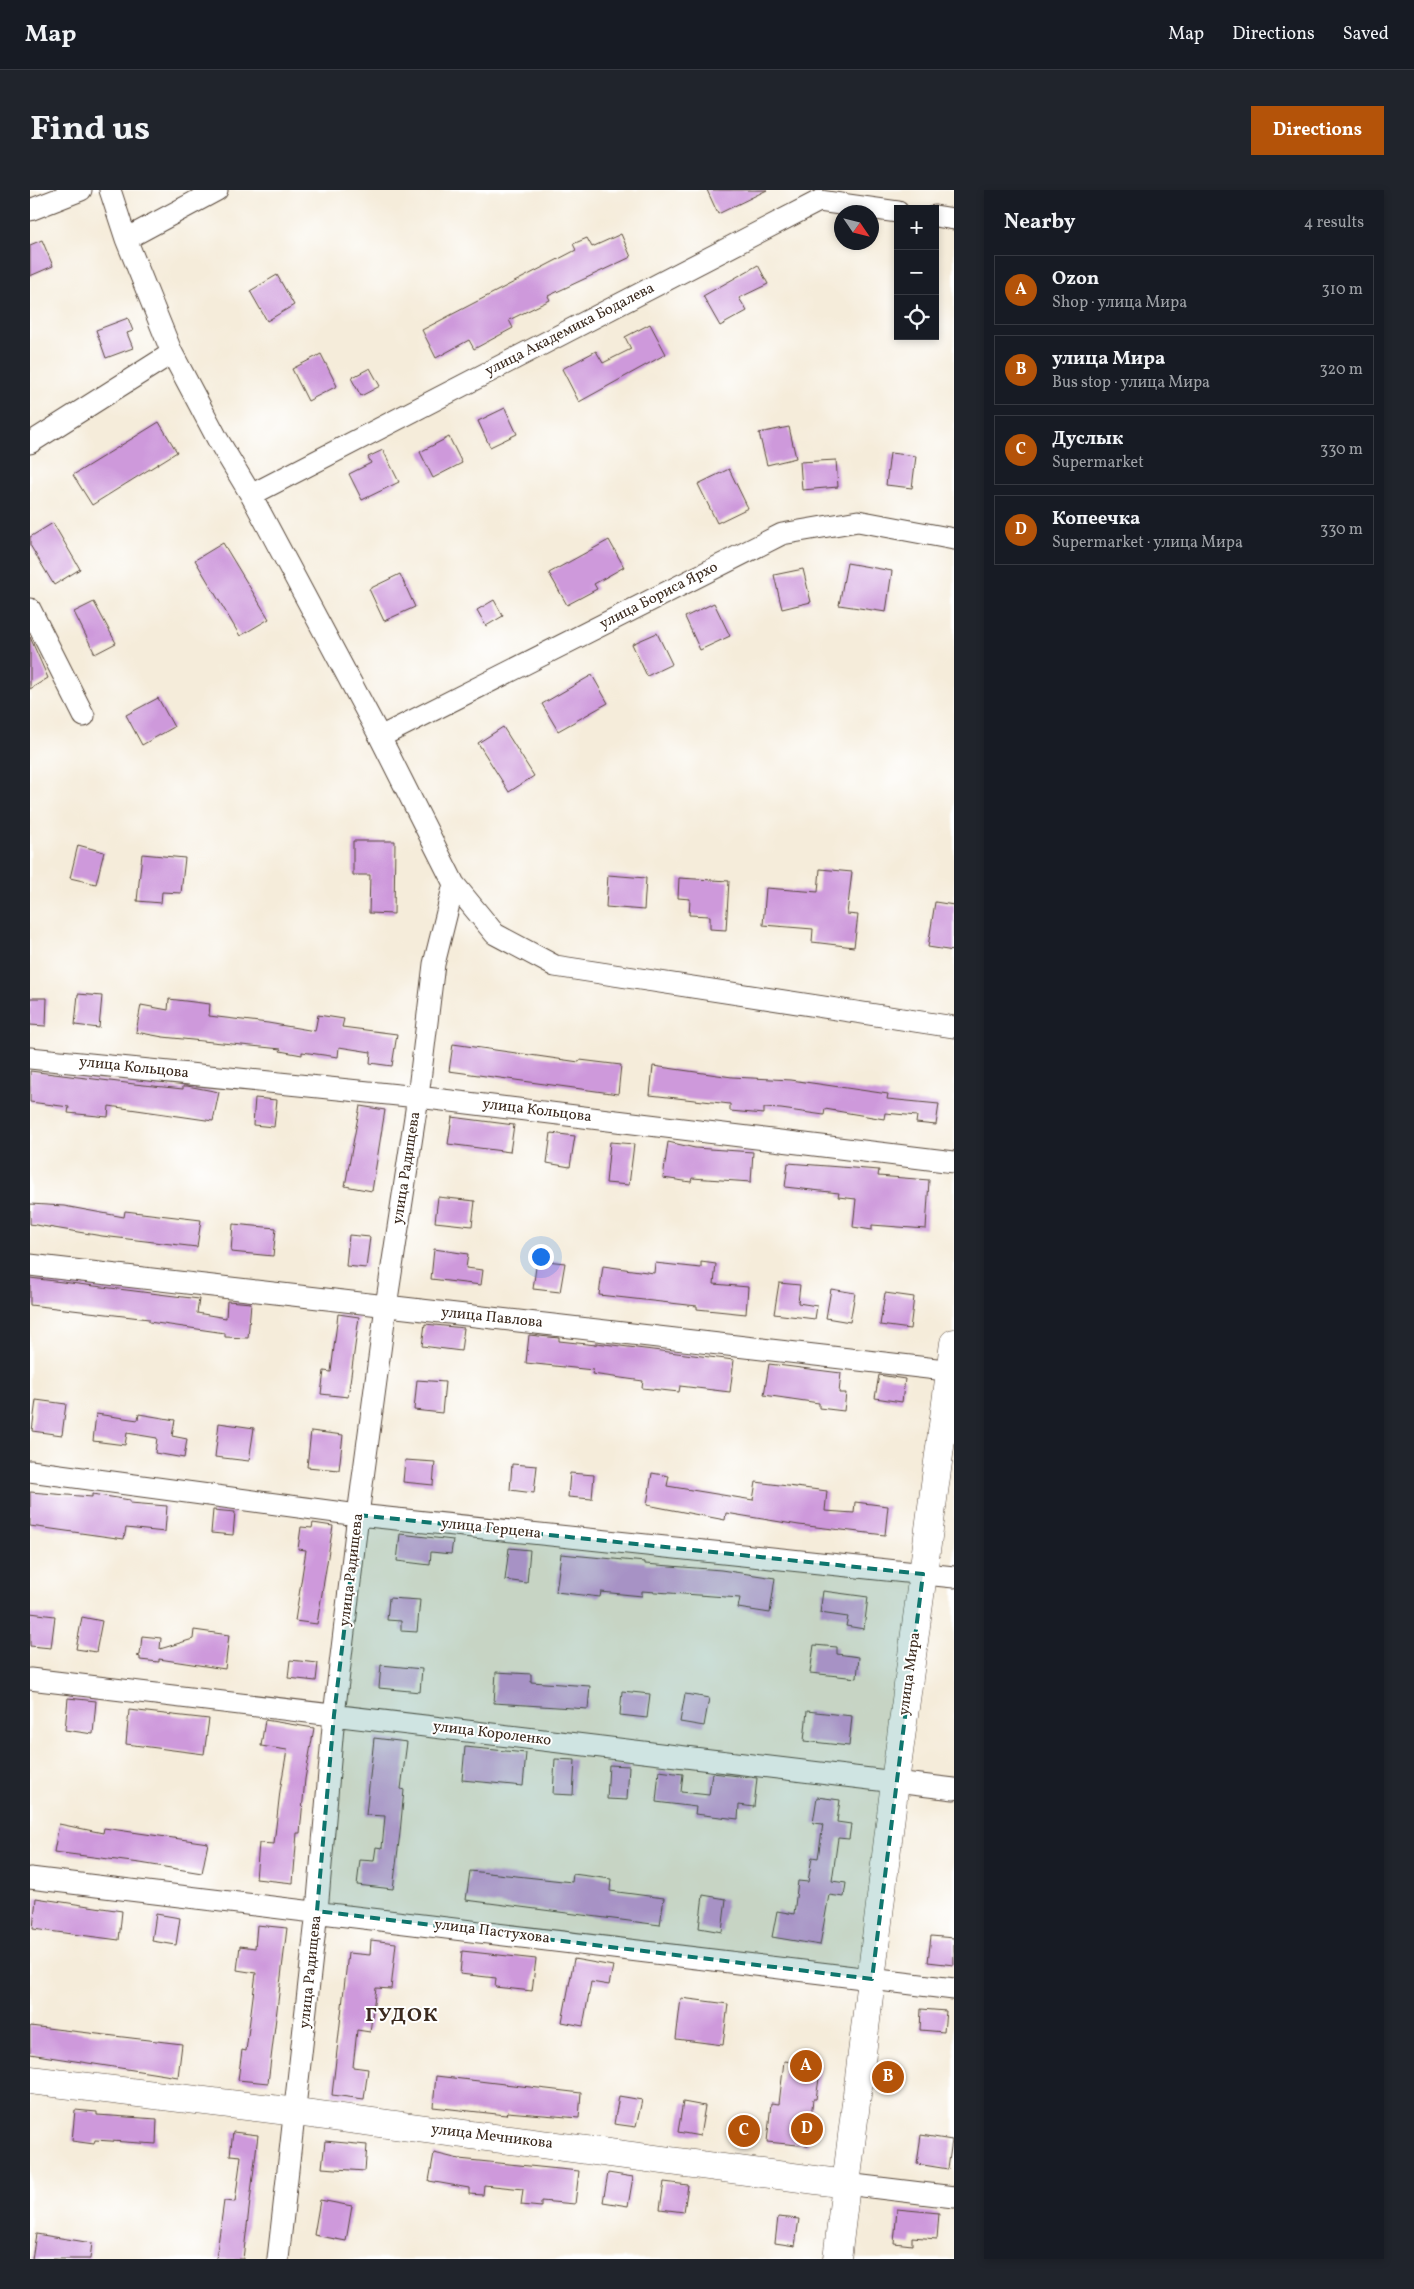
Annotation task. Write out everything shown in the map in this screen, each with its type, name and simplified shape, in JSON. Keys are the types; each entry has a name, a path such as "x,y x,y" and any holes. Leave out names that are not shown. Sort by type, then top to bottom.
{"main road":[{"name":"улица Мира","path":"837,2259 896,1782 952,1370 954,1343"},
{"name":"улица Мечникова","path":"30,2080 296,2112 846,2184"}],"street":[{"path":"30,210 81,190"},
{"path":"110,190 126,239 172,353 218,440 251,495 380,736 454,884 496,934 555,966 954,1027"},
{"path":"126,239 217,190"},
{"name":"улица Академика Бодалева","path":"251,495 819,201 894,211"},
{"path":"939,217 954,219"},
{"path":"30,443 172,353"},
{"name":"улица Бориса Ярхо","path":"380,736 782,534 858,522 954,539"},
{"path":"30,609 84,716"},
{"name":"улица Радищева","path":"278,2259 318,1911 334,1715 358,1515 386,1306 418,1097 434,964 454,884"},
{"name":"улица Кольцова","path":"30,1058 418,1097 954,1162"},
{"name":"улица Павлова","path":"30,1265 952,1370"},
{"name":"улица Герцена","path":"30,1471 358,1515 954,1577"},
{"name":"улица Короленко","path":"30,1679 954,1789"},
{"name":"улица Пастухова","path":"30,1878 318,1911 954,1989"},
{"name":"улица Мечникова","path":"846,2184 954,2197"}],"highlighted area":[{"path":"358,1515 923,1574 872,1979 317,1911 334,1715"}],"building":[{"path":"707,190 767,190 718,214"},
{"path":"621,234 631,257 548,296 550,300 509,320 513,328 474,349 469,340 436,358 422,330 576,250 573,244 587,238 592,247"},
{"path":"42,240 53,266 30,276 30,245"},
{"path":"758,265 768,284 739,298 747,311 720,326 703,296"},
{"path":"277,275 294,305 267,321 250,291"},
{"path":"128,318 133,331 127,333 133,348 106,358 96,330"},
{"path":"650,324 666,354 579,402 562,369 596,351 603,363 631,349 625,337"},
{"path":"321,354 337,386 308,401 292,369"},
{"path":"370,368 380,386 361,396 351,378"},
{"path":"505,408 517,434 490,447 478,421"},
{"path":"159,422 177,452 92,505 73,475"},
{"path":"789,427 796,458 767,465 759,433"},
{"path":"449,437 462,463 433,478 420,452"},
{"path":"383,450 399,482 362,500 349,474 371,463 368,457"},
{"path":"890,453 916,456 912,488 886,485"},
{"path":"836,460 838,487 802,490 800,462"},
{"path":"729,469 748,508 717,523 698,484"},
{"path":"53,523 80,569 54,585 30,545 30,537"},
{"path":"609,540 624,567 594,584 597,589 567,605 549,573"},
{"path":"223,543 269,619 240,636 195,560"},
{"path":"847,563 892,571 886,612 839,605"},
{"path":"803,569 811,602 782,609 774,575"},
{"path":"400,574 415,607 384,621 369,589"},
{"path":"494,600 503,616 486,626 477,610"},
{"path":"94,602 116,643 95,654 74,612"},
{"path":"714,603 730,636 700,650 685,617"},
{"path":"657,633 672,664 647,676 632,644"},
{"path":"30,637 48,678 30,689"},
{"path":"592,675 608,703 558,731 542,704"},
{"path":"158,698 174,727 142,745 126,715"},
{"path":"503,727 534,776 509,792 478,743"},
{"path":"353,841 395,841 394,914 369,913 370,875 353,875"},
{"path":"78,845 104,852 96,884 70,878"},
{"path":"142,854 185,858 181,893 162,892 161,903 137,901"},
{"path":"820,869 852,872 847,914 858,915 854,947 812,942 813,929 763,925 766,888 818,892"},
{"path":"608,875 646,878 644,910 606,907"},
{"path":"679,878 729,881 726,930 710,929 710,916 689,915 690,899 678,898"},
{"path":"935,902 954,905 954,951 928,947"},
{"path":"78,994 102,996 99,1028 75,1025"},
{"path":"30,998 47,998 46,1026 30,1025"},
{"path":"169,999 210,1004 209,1016 315,1031 318,1015 344,1019 342,1027 397,1034 392,1066 370,1063 371,1052 339,1047 338,1057 302,1052 302,1055 280,1051 281,1049 163,1037 136,1032 141,1005 168,1010"},
{"path":"453,1044 579,1062 580,1060 621,1065 618,1094 449,1071"},
{"path":"653,1066 732,1077 791,1080 888,1094 887,1099 939,1104 936,1125 916,1123 917,1116 885,1113 884,1119 825,1109 824,1115 764,1108 764,1114 730,1111 730,1104 650,1095"},
{"path":"30,1071 183,1089 183,1086 187,1086 219,1092 213,1121 109,1106 108,1117 68,1113 69,1107 30,1102"},
{"path":"255,1098 277,1100 274,1127 253,1125"},
{"path":"360,1106 385,1110 372,1191 345,1186"},
{"path":"452,1117 514,1125 510,1152 448,1144"},
{"path":"551,1133 575,1136 570,1167 547,1163"},
{"path":"610,1142 634,1144 629,1185 606,1183"},
{"path":"668,1142 695,1148 753,1152 751,1182 692,1178 691,1182 663,1178"},
{"path":"788,1163 879,1170 878,1176 929,1180 926,1229 872,1225 872,1230 853,1227 856,1199 838,1197 839,1193 785,1187"},
{"path":"438,1197 475,1201 472,1226 435,1222"},
{"path":"30,1204 64,1206 124,1217 125,1211 201,1220 197,1247 102,1236 30,1224"},
{"path":"233,1224 276,1228 273,1256 231,1252"},
{"path":"349,1235 370,1237 366,1268 346,1266"},
{"path":"434,1249 468,1254 466,1268 483,1270 481,1285 431,1279"},
{"path":"537,1260 565,1263 560,1292 533,1289"},
{"path":"701,1262 716,1264 714,1284 748,1287 746,1314 697,1309 697,1306 599,1295 603,1266 654,1273 655,1263 701,1268"},
{"path":"30,1278 199,1299 197,1313 226,1318 227,1301 251,1303 248,1338 225,1337 225,1333 149,1322 149,1319 30,1305"},
{"path":"779,1283 800,1285 798,1303 817,1306 815,1319 774,1314"},
{"path":"831,1289 855,1293 850,1322 826,1318"},
{"path":"885,1293 914,1297 910,1329 880,1325"},
{"path":"338,1314 359,1317 348,1397 321,1394 324,1371 331,1372"},
{"path":"425,1324 464,1328 461,1351 422,1346"},
{"path":"529,1335 559,1338 559,1341 596,1345 596,1343 734,1360 730,1392 680,1386 679,1392 642,1388 643,1381 592,1374 593,1370 526,1363"},
{"path":"769,1364 841,1373 839,1393 846,1393 844,1411 819,1408 819,1403 764,1395"},
{"path":"879,1375 905,1379 902,1402 875,1398"},
{"path":"417,1380 445,1382 442,1413 414,1410"},
{"path":"36,1400 66,1404 62,1435 32,1431"},
{"path":"96,1414 138,1420 139,1414 175,1420 172,1436 187,1439 184,1458 155,1453 157,1438 127,1433 125,1445 93,1441"},
{"path":"219,1423 254,1428 249,1461 215,1457"},
{"path":"311,1431 343,1435 339,1470 307,1467"},
{"path":"405,1460 435,1462 433,1485 403,1482"},
{"path":"512,1464 537,1466 534,1493 510,1490"},
{"path":"570,1473 594,1475 592,1499 568,1497"},
{"path":"652,1473 669,1476 667,1486 753,1500 756,1482 827,1491 825,1511 854,1513 855,1502 888,1506 885,1535 799,1525 726,1513 725,1520 647,1505"},
{"path":"30,1492 92,1497 92,1494 130,1500 130,1503 167,1506 165,1532 126,1528 124,1539 30,1526"},
{"path":"213,1510 235,1512 233,1535 211,1533"},
{"path":"313,1523 333,1526 317,1624 295,1621 306,1550 298,1549 301,1527 312,1528"},
{"path":"400,1534 453,1540 451,1554 431,1552 430,1565 397,1561"},
{"path":"509,1548 530,1550 527,1583 505,1580"},
{"path":"561,1554 645,1562 645,1564 721,1570 775,1578 770,1613 738,1608 740,1598 642,1591 642,1596 601,1592 600,1597 556,1592"},
{"path":"823,1591 868,1597 864,1629 846,1626 848,1617 820,1613"},
{"path":"389,1598 420,1600 417,1632 401,1631 401,1621 387,1620"},
{"path":"30,1613 55,1616 51,1648 30,1646"},
{"path":"82,1617 102,1621 96,1652 76,1649"},
{"path":"194,1630 229,1635 225,1669 159,1659 159,1662 140,1660 140,1657 137,1656 140,1655 142,1636 161,1638 160,1649 193,1639"},
{"path":"814,1645 837,1647 837,1654 859,1657 857,1678 810,1673"},
{"path":"290,1660 318,1663 316,1681 288,1678"},
{"path":"381,1665 422,1669 420,1692 379,1688"},
{"path":"496,1672 531,1674 531,1682 590,1686 588,1709 494,1703"},
{"path":"622,1691 650,1694 647,1718 620,1715"},
{"path":"685,1694 709,1698 704,1726 680,1722"},
{"path":"68,1698 96,1701 93,1734 65,1730"},
{"path":"129,1710 209,1719 204,1754 126,1744"},
{"path":"807,1711 852,1716 849,1746 804,1741"},
{"path":"265,1720 314,1728 305,1779 300,1833 297,1833 293,1883 256,1879 259,1843 274,1844 287,1750 261,1746"},
{"path":"374,1738 407,1742 401,1789 404,1790 400,1833 393,1889 357,1885 360,1860 374,1861 376,1847 382,1848 385,1816 366,1815"},
{"path":"465,1747 526,1753 523,1786 462,1780"},
{"path":"555,1759 575,1760 573,1795 553,1794"},
{"path":"609,1765 629,1766 627,1800 607,1799"},
{"path":"659,1771 683,1774 681,1792 709,1795 712,1773 757,1778 754,1807 739,1805 738,1819 695,1814 696,1807 656,1802"},
{"path":"817,1797 840,1800 837,1822 851,1824 849,1839 838,1838 832,1881 846,1883 844,1897 829,1895 820,1945 772,1937 777,1911 794,1914 798,1881 808,1882 812,1857 818,1858 823,1824 813,1823"},
{"path":"59,1824 103,1833 104,1828 208,1843 202,1873 54,1852"},
{"path":"470,1871 572,1882 573,1874 611,1879 610,1891 664,1898 660,1925 466,1900"},
{"path":"703,1895 726,1899 722,1932 699,1928"},
{"path":"36,1898 122,1911 119,1940 33,1929"},
{"path":"156,1914 180,1918 176,1945 152,1941"},
{"path":"257,1925 287,1928 268,2083 238,2080 242,2050 246,2051 256,1973 237,1970 240,1946 255,1948"},
{"path":"931,1936 954,1938 954,1965 928,1962"},
{"path":"371,1940 396,1943 391,1989 376,1988 370,2032 357,2030 353,2067 368,2069 364,2099 332,2095 348,1953 370,1955"},
{"path":"462,1951 536,1959 532,1991 495,1987 496,1978 460,1974"},
{"path":"574,1959 613,1966 609,1985 591,1982 583,2026 562,2022"},
{"path":"681,1998 728,2004 723,2045 676,2039"},
{"path":"921,2009 946,2011 944,2032 920,2030"},
{"path":"30,2026 182,2044 178,2077 30,2054"},
{"path":"784,2061 821,2065 816,2099 813,2099 808,2146 767,2142 771,2103 779,2104"},
{"path":"436,2076 581,2093 579,2118 507,2112 506,2115 433,2107"},
{"path":"619,2096 642,2100 636,2127 614,2124"},
{"path":"683,2102 705,2106 700,2136 678,2132"},
{"path":"75,2110 97,2112 97,2115 157,2119 156,2144 95,2140 94,2144 72,2141"},
{"path":"233,2132 258,2135 243,2259 216,2259 224,2201 235,2202 241,2156 230,2155"},
{"path":"921,2135 952,2140 948,2169 917,2164"},
{"path":"325,2141 367,2145 365,2171 322,2168"},
{"path":"434,2153 459,2159 579,2171 575,2204 541,2201 541,2207 521,2205 523,2189 484,2185 483,2195 469,2194 469,2188 429,2181"},
{"path":"608,2173 633,2177 628,2206 603,2202"},
{"path":"664,2182 688,2185 684,2212 660,2209"},
{"path":"320,2200 352,2206 346,2241 314,2235"},
{"path":"897,2209 939,2213 937,2239 912,2237 912,2245 894,2243"},
{"path":"778,2217 799,2219 795,2246 775,2243"},
{"path":"36,2234 92,2243 90,2259 32,2259"}],"place":[{"name":"Ozon","path":"806,2066"},
{"name":"улица Мира","path":"888,2077"},
{"name":"Копеечка","path":"807,2129"},
{"name":"Дуслык","path":"744,2131"}],"district":[{"name":"ГУДОК","path":"402,2016"}]}
